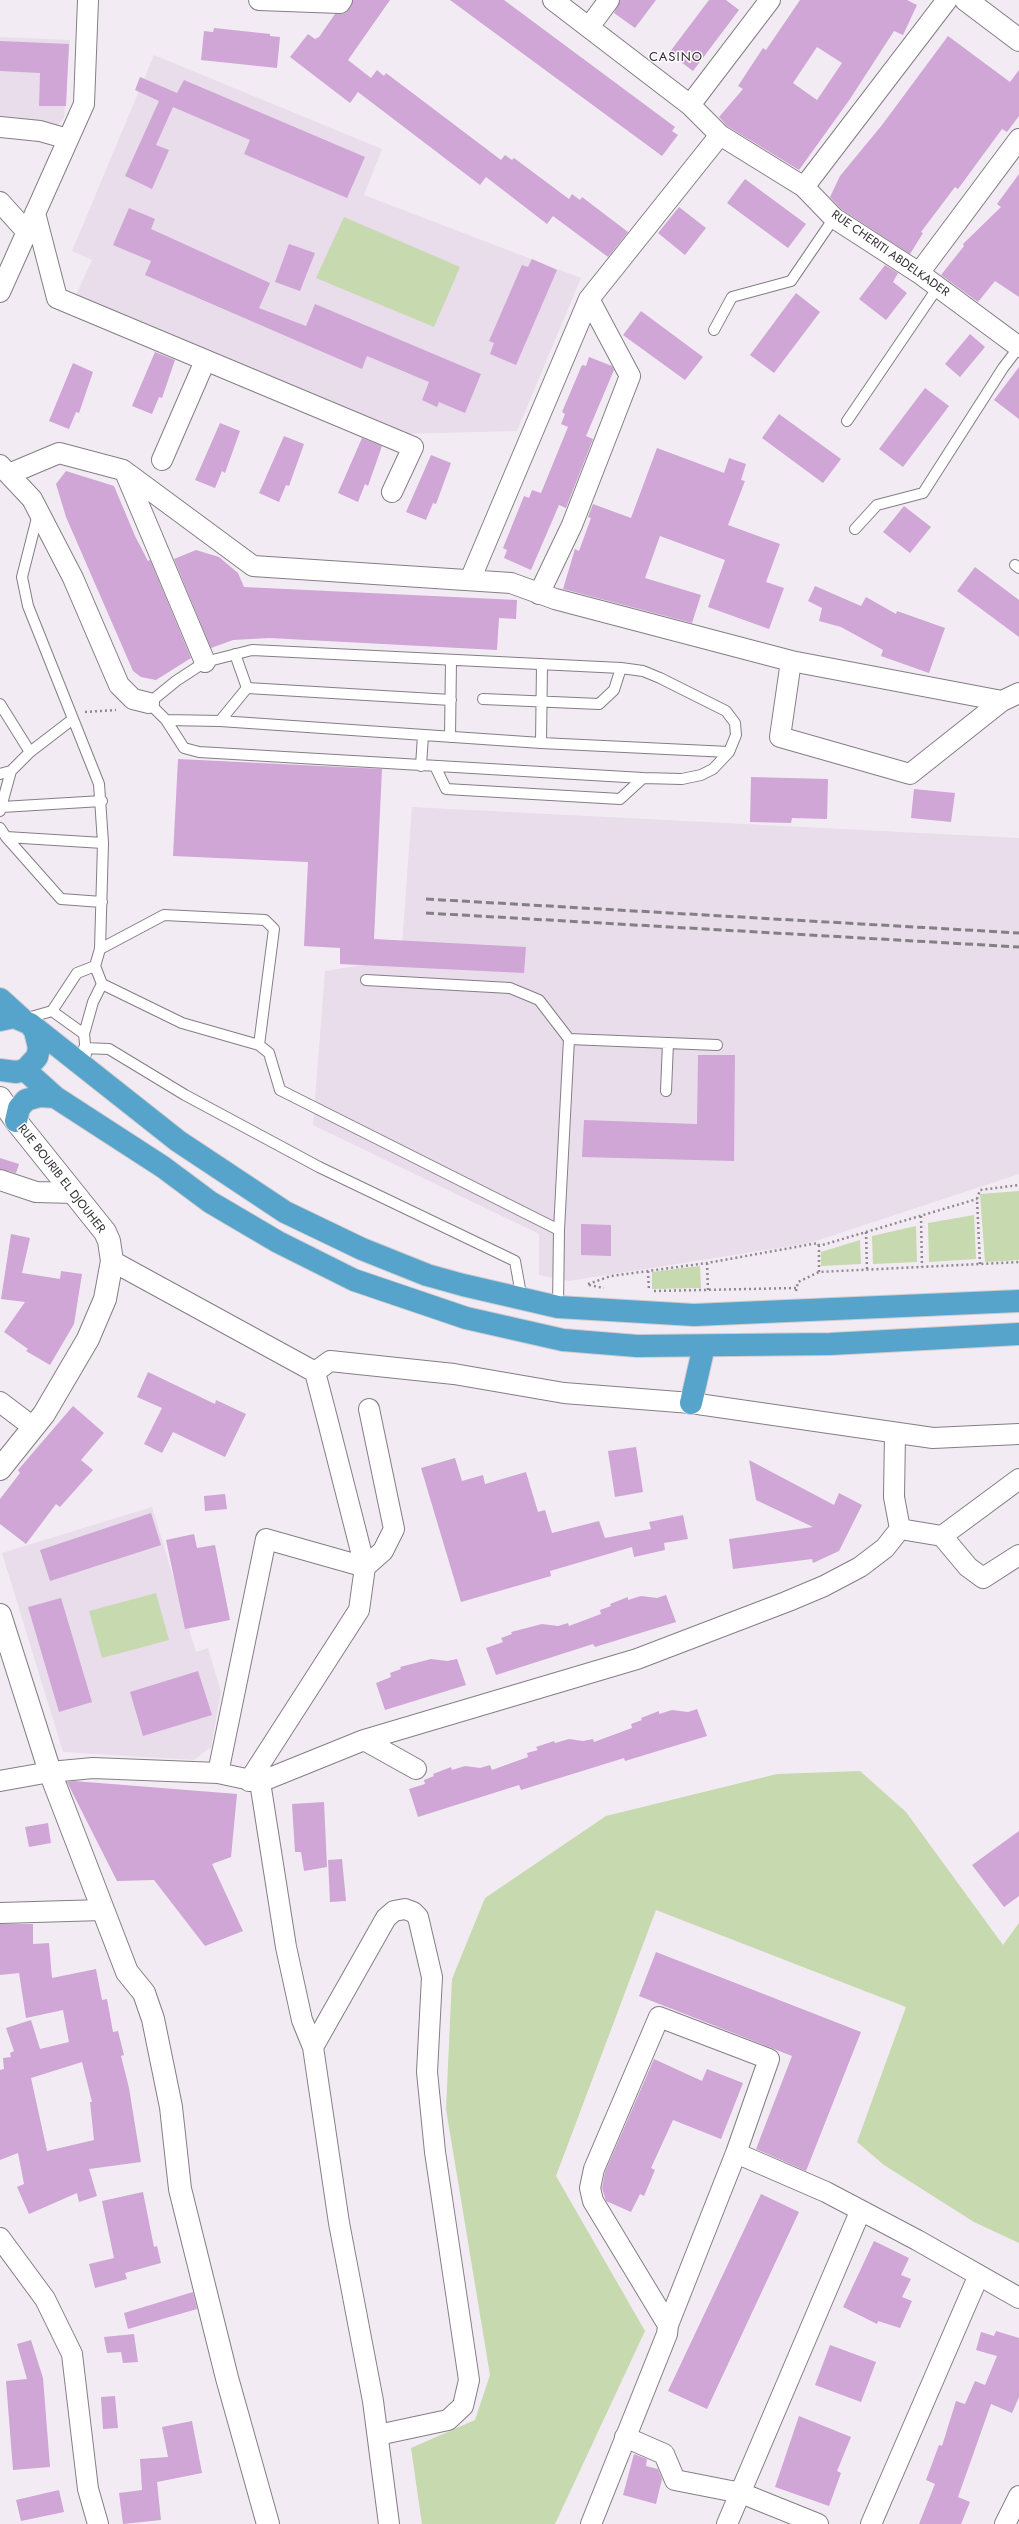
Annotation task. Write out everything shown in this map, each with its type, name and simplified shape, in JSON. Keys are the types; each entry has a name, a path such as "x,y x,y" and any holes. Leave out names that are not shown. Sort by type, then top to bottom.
{"highway":[{"path":"0,999 36,1031 39,1048 37,1057 14,1071 239,1220 354,1280 466,1318 563,1340 602,1344 704,1346 830,1344 1019,1334"},
{"path":"0,1020 14,1017 26,1022 90,1070 178,1141 285,1212 362,1249 415,1270 522,1300 558,1307 694,1315 1019,1301"},
{"path":"16,1121 18,1108 26,1100 40,1096 55,1097"},
{"path":"691,1402 704,1346"}],"main road":[{"path":"966,0 1019,40"},
{"path":"0,1099 4,1087 14,1071"},
{"name":"RUE BOURIB EL DJOUHER","path":"0,1099 105,1232 109,1241 112,1261 108,1290 96,1321 76,1360 33,1427 0,1469"},
{"path":"0,1615 50,1772 127,1972 144,1993 153,2019 171,2107 180,2189 227,2378 268,2524"}],"street":[{"path":"0,292 84,104 88,0"},
{"path":"259,0 340,3 342,0"},
{"name":"RUE CHERITI ABDELKADER","path":"553,0 690,105 720,135 804,187 834,218 919,273 1019,347"},
{"path":"589,27 609,0"},
{"path":"690,105 770,0"},
{"path":"804,187 947,0"},
{"path":"0,127 40,132 68,139"},
{"path":"470,580 589,298 720,135"},
{"path":"919,273 1019,139"},
{"path":"0,202 27,232"},
{"path":"35,213 57,298 413,447 392,492"},
{"path":"539,594 572,525 630,376 589,298"},
{"path":"162,460 205,361"},
{"path":"149,703 133,699 119,686 72,578 42,536 38,512 32,499 5,469 59,453 125,472 252,566 511,583 539,594 791,661 1011,697"},
{"path":"125,472 205,662"},
{"path":"791,661 780,737 910,774 1011,697"},
{"path":"0,1180 36,1192 74,1193"},
{"path":"112,1261 315,1372 366,1567 359,1610 255,1781 286,1947 302,2020 312,2047 339,2224 378,2435 389,2524"},
{"path":"315,1372 330,1361 454,1374 564,1394 691,1402 933,1438 1019,1434"},
{"path":"0,1402 33,1427"},
{"path":"366,1567 383,1551 394,1529 369,1409"},
{"path":"0,1781 50,1772 93,1768 218,1773 255,1781 364,1740 637,1659 786,1602 824,1586 860,1567 886,1548 900,1528 894,1497 894,1433"},
{"path":"942,1536 1019,1479"},
{"path":"900,1528 942,1536 968,1566 983,1578 1019,1555"},
{"path":"218,1773 266,1539 366,1567"},
{"path":"364,1740 416,1768"},
{"path":"312,2047 386,1918 394,1911 405,1908 413,1912 418,1917 432,1977 427,2072 435,2152 469,2380 463,2406 448,2420 378,2435"},
{"path":"0,1913 103,1910"},
{"path":"591,2524 665,2338 668,2325 736,2153 770,2060 658,2017 594,2169 590,2188 593,2201 668,2325"},
{"path":"736,2153 826,2192 860,2212 918,2240 978,2277 1019,2298"},
{"path":"727,2524 860,2212"},
{"path":"0,2238 45,2299 72,2354 88,2488 98,2524"},
{"path":"871,2524 978,2277"},
{"path":"625,2437 664,2454 675,2480 741,2493 818,2524"},
{"path":"1005,2524 1019,2496"}],"lane":[{"path":"714,330 732,297 791,281 834,218"},
{"path":"847,421 938,287"},
{"path":"855,529 877,505 923,493 1003,368 1019,347"},
{"path":"42,536 22,577 28,606 99,784 102,801 102,902 100,949 95,966 102,984 182,1023 259,1045 268,1053 280,1090 559,1230"},
{"path":"252,650 622,668 660,678 726,711 735,723 736,735 729,752 713,769 701,775 682,779 421,766 199,752 184,748 166,720 149,703 176,681 205,662 235,654 252,650"},
{"path":"235,654 247,688"},
{"path":"450,737 451,660"},
{"path":"541,743 542,664"},
{"path":"483,699 599,704 614,690 622,668"},
{"path":"247,688 451,700"},
{"path":"220,721 247,688"},
{"path":"0,704 30,752"},
{"path":"0,774 11,771 30,752 73,719"},
{"path":"166,720 220,721 541,743 729,752"},
{"path":"421,766 423,735"},
{"path":"435,766 446,789 620,799 643,778"},
{"path":"11,771 1,809 102,801"},
{"path":"0,828 6,837 61,899 102,902"},
{"path":"6,837 103,843"},
{"path":"100,949 164,915 265,920 274,928 259,1045"},
{"path":"26,1022 52,1011 77,973 95,966"},
{"path":"366,980 510,988 539,1000 569,1039 559,1230 558,1307"},
{"path":"90,1070 84,1048 84,1034 93,1002 102,984"},
{"path":"52,1011 84,1034"},
{"path":"569,1039 717,1045"},
{"path":"666,1091 668,1043"},
{"path":"84,1048 109,1049 185,1095 319,1167 515,1261 522,1300"}],"path":[{"path":"87,711 117,710"},
{"path":"980,1264 977,1199 980,1190 1019,1185"},
{"path":"611,1289 588,1284 611,1276 707,1263 818,1243 819,1246 977,1199"},
{"path":"921,1216 922,1267"},
{"path":"866,1232 867,1270"},
{"path":"819,1246 820,1272"},
{"path":"641,1291 796,1288 798,1282 820,1272 1019,1262"},
{"path":"707,1263 708,1290"},
{"path":"648,1271 649,1291"}],"shaded area":[{"path":"0,37 70,40 64,118 56,127 0,121"},
{"path":"154,55 382,149 364,195 581,278 517,431 401,434 76,295 92,260 72,251"},
{"path":"412,807 1019,838 1019,1174 810,1243 569,1281 539,1275 539,1234 313,1125 325,971 401,959"},
{"path":"152,1507 196,1652 208,1648 221,1692 211,1747 194,1760 63,1752 2,1553"}],"green space":[{"path":"344,217 460,267 434,327 316,278"},
{"path":"1019,1191 1019,1260 985,1262 980,1194"},
{"path":"974,1215 976,1259 929,1262 928,1223"},
{"path":"916,1226 917,1262 873,1264 872,1236"},
{"path":"860,1240 861,1264 821,1266 821,1252"},
{"path":"700,1266 701,1288 652,1289 652,1272"},
{"path":"156,1593 169,1640 102,1658 89,1611"},
{"path":"860,1771 906,1812 1003,1945 1019,1923 1019,2243 974,2222 884,2165 857,2142 906,2007 656,1910 556,2176 645,2331 555,2524 422,2524 411,2448 475,2420 490,2375 446,2109 452,1979 485,1898 606,1816 777,1774"}],"building":[{"path":"353,0 390,0 348,60 371,78 377,70 384,76 386,73 501,160 505,155 512,160 514,158 569,199 572,194 580,200 582,197 628,232 608,257 553,216 547,224 486,177 480,185 358,92 350,103 290,57 308,34 315,39 319,37 335,14 346,13"},
{"path":"450,0 504,0 675,127 672,131 678,135 662,156"},
{"path":"620,0 656,0 635,28 614,13"},
{"path":"709,0 726,0 739,10 693,71 669,53"},
{"path":"800,0 907,0 917,5 903,35 894,31 850,99 799,170 727,126 719,117 743,89 738,86 763,48 766,50","holes":["817,47 842,63 817,100 793,83"]},
{"path":"214,28 270,34 270,36 280,37 277,68 201,60 204,31 213,32"},
{"path":"948,36 1010,82 1019,70 1019,116 1007,132 1002,129 958,189 955,187 921,232 923,233 910,254 841,209 830,197 840,176 882,125"},
{"path":"0,41 69,44 66,106 39,106 40,73 0,71"},
{"path":"140,77 177,93 184,80 365,157 347,198 244,154 250,140 173,107 156,145 169,150 152,189 125,176 159,101 135,90"},
{"path":"1019,174 1019,297 995,281 978,302 941,275 964,246 963,244 1001,207 997,204"},
{"path":"745,179 806,224 788,248 727,203"},
{"path":"679,207 706,228 685,255 658,233"},
{"path":"129,208 155,219 151,229 270,283 259,308 306,326 315,304 481,374 465,413 439,402 437,407 422,400 429,382 367,356 362,369 145,275 151,261 113,245"},
{"path":"289,244 315,253 300,291 275,282"},
{"path":"532,259 557,270 516,365 490,354 494,343 489,341 522,265 528,267"},
{"path":"885,265 898,273 893,282 907,293 886,320 859,299"},
{"path":"796,293 820,312 774,373 750,355"},
{"path":"641,311 703,357 685,380 623,335"},
{"path":"970,334 985,347 960,377 945,364"},
{"path":"155,352 175,360 162,398 159,397 152,414 132,406"},
{"path":"589,357 612,366 614,370 586,436 593,439 566,508 559,505 531,570 504,558 507,550 503,548 524,496 529,498 532,490 541,493 568,427 561,424 565,414 562,412 582,365 586,366"},
{"path":"73,363 93,372 79,413 76,412 69,429 49,421"},
{"path":"1019,367 1019,419 994,400"},
{"path":"925,388 949,406 903,467 879,449"},
{"path":"779,414 841,459 823,483 762,438"},
{"path":"220,423 240,431 225,473 222,471 215,488 195,480"},
{"path":"284,436 304,444 289,486 286,485 279,502 259,493"},
{"path":"362,438 382,446 368,486 365,484 358,502 338,493"},
{"path":"657,448 724,473 729,458 746,464 741,480 745,481 728,525 780,544 766,582 784,588 769,629 708,607 725,560 660,536 645,578 701,595 692,623 563,589 575,549 579,551 591,518 588,517 593,504 631,518"},
{"path":"431,455 451,463 436,504 433,503 426,520 406,512"},
{"path":"66,471 114,486 135,536 148,561 150,560 191,658 156,680 141,677 133,671 66,517 56,484"},
{"path":"904,506 931,527 910,553 883,532"},
{"path":"196,550 219,557 238,573 244,587 517,600 516,619 499,618 497,650 269,638 233,640 211,648 174,559"},
{"path":"975,567 1019,600 1019,637 957,591"},
{"path":"815,586 861,606 866,597 896,614 897,611 945,628 929,673 881,656 883,650 841,627 819,621 822,608 808,601"},
{"path":"178,759 382,769 374,939 526,947 524,973 340,964 340,948 304,946 308,862 173,856"},
{"path":"751,777 828,779 827,819 792,818 791,823 750,822"},
{"path":"914,789 955,793 951,822 911,818"},
{"path":"698,1055 735,1055 734,1161 582,1157 584,1120 697,1124"},
{"path":"0,1158 19,1164 16,1173 0,1169"},
{"path":"581,1224 611,1225 611,1256 581,1255"},
{"path":"11,1234 30,1238 22,1273 60,1279 61,1271 82,1274 74,1324 50,1365 26,1351 28,1349 4,1332 25,1302 1,1299"},
{"path":"148,1372 215,1404 216,1400 246,1414 225,1457 173,1432 162,1453 144,1444 162,1408 137,1397"},
{"path":"73,1406 104,1433 81,1460 93,1470 60,1507 56,1504 26,1544 0,1524 0,1499 20,1473 18,1470"},
{"path":"636,1447 643,1492 615,1497 608,1451"},
{"path":"455,1458 462,1481 483,1475 485,1484 526,1472 538,1512 545,1510 552,1533 599,1521 605,1538 651,1529 649,1522 683,1515 688,1539 664,1543 665,1550 634,1557 632,1547 550,1571 551,1576 461,1602 421,1468"},
{"path":"749,1460 834,1505 839,1493 862,1505 839,1551 813,1563 812,1559 733,1569 729,1539 813,1527 756,1500"},
{"path":"225,1494 227,1509 205,1511 204,1496"},
{"path":"151,1513 161,1545 50,1581 40,1550"},
{"path":"194,1534 197,1548 215,1545 230,1620 185,1629 166,1540"},
{"path":"666,1595 676,1622 595,1647 593,1644 496,1675 486,1648 503,1642 501,1638 512,1634 511,1632 542,1624 558,1626 568,1623 569,1626 601,1614 600,1610 611,1606 610,1604 628,1597 628,1600 641,1596 657,1598"},
{"path":"61,1598 92,1702 59,1712 28,1607"},
{"path":"431,1659 447,1661 457,1659 466,1685 385,1710 376,1683 391,1677 390,1673 401,1669 400,1667"},
{"path":"198,1671 212,1715 143,1736 130,1692"},
{"path":"697,1709 707,1736 625,1761 624,1758 521,1790 519,1785 418,1817 409,1789 425,1784 424,1780 434,1776 433,1774 451,1767 452,1770 465,1766 480,1768 490,1765 492,1770 528,1757 527,1753 538,1750 536,1747 554,1741 555,1743 569,1739 583,1741 593,1739 594,1742 632,1728 631,1724 642,1720 641,1718 659,1711 659,1714 672,1710 688,1712"},
{"path":"74,1781 237,1794 231,1857 212,1864 243,1931 205,1946 154,1880 117,1881 67,1782"},
{"path":"324,1802 327,1867 304,1871 301,1852 295,1852 292,1804"},
{"path":"48,1823 51,1843 29,1847 25,1827"},
{"path":"1019,1831 1019,1896 1004,1907 972,1865"},
{"path":"342,1859 346,1901 330,1902 328,1860"},
{"path":"0,1924 33,1924 33,1944 49,1943 52,1978 96,1969 102,2000 107,1999 113,2032 118,2031 124,2055 121,2056 129,2088 141,2162 89,2169 97,2196 79,2202 77,2193 29,2214 17,2187 24,2184 18,2153 0,2160 0,2070 4,2069 3,2058 11,2057 10,2053 14,2051 6,2028 31,2020 40,2049 69,2042 63,2010 26,2018 19,1973 0,1975","holes":["82,2062 92,2102 90,2102 94,2140 47,2151 31,2078"]},
{"path":"656,1952 861,2032 806,2171 756,2149 792,2056 639,1996"},
{"path":"654,2059 702,2081 707,2069 743,2083 721,2139 673,2120 651,2168 655,2170 644,2196 640,2194 631,2212 606,2201 602,2188 605,2172"},
{"path":"143,2192 154,2247 157,2246 161,2263 125,2273 127,2279 95,2288 89,2264 114,2258 102,2201"},
{"path":"761,2194 799,2212 707,2409 668,2391"},
{"path":"874,2241 909,2258 901,2275 911,2279 902,2297 912,2301 900,2328 878,2321 877,2324 843,2307"},
{"path":"193,2292 197,2309 128,2329 124,2313"},
{"path":"996,2331 1019,2338 1019,2397 1012,2413 991,2404 958,2497 970,2502 961,2524 919,2524 935,2484 926,2480 939,2445 942,2446 956,2401 965,2404 975,2381 985,2385 997,2356 976,2350 981,2332 994,2336"},
{"path":"134,2334 138,2362 123,2363 121,2352 107,2353 104,2337"},
{"path":"31,2340 43,2378 50,2467 13,2470 6,2381 27,2379 17,2344"},
{"path":"830,2345 876,2362 861,2402 815,2385"},
{"path":"115,2396 118,2428 103,2429 101,2397"},
{"path":"799,2416 851,2437 837,2471 841,2473 829,2506 775,2487"},
{"path":"192,2421 202,2473 157,2482 161,2520 123,2524 119,2493 142,2490 140,2459 168,2457 162,2427"},
{"path":"634,2454 647,2459 646,2466 658,2469 662,2479 656,2504 623,2495"},
{"path":"59,2490 64,2512 21,2521 16,2500"}],"railway":[{"path":"426,899 1019,933"},
{"path":"426,913 1019,947"}],"district":[{"name":"CASINO","path":"676,58"}]}
